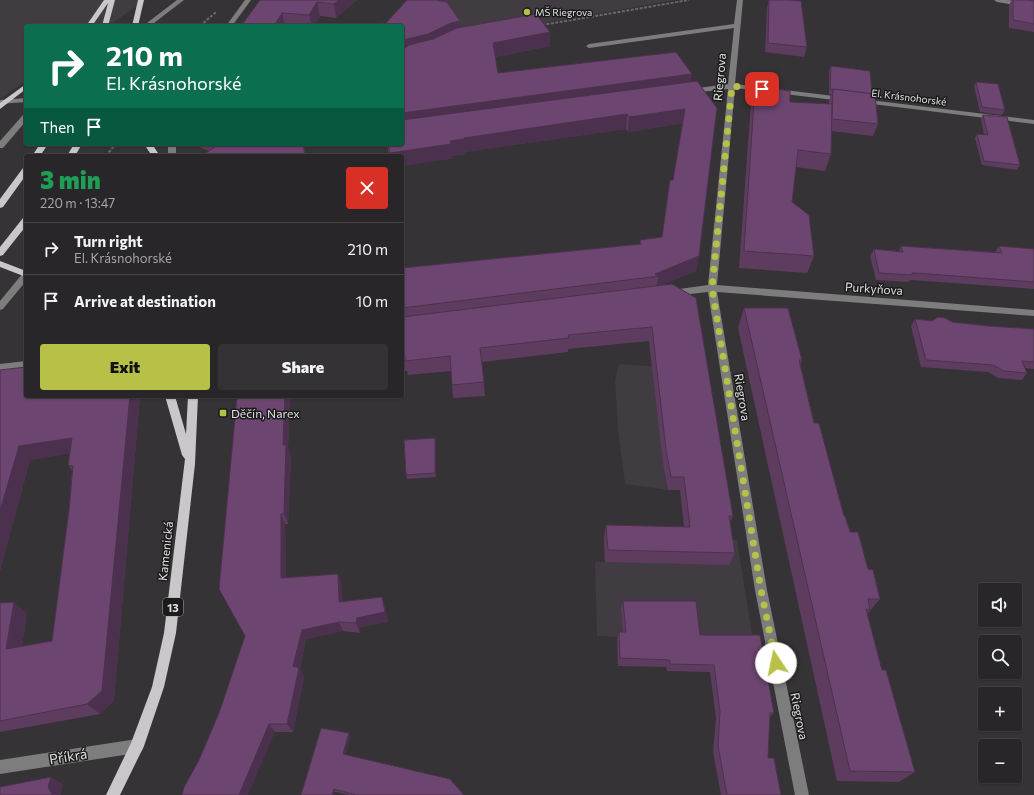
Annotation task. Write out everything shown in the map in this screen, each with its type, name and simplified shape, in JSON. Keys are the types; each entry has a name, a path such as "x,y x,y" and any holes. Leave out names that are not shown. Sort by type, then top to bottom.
{"main road":[{"path":"90,24 107,0"},
{"path":"106,24 112,0"},
{"path":"135,24 141,0"},
{"path":"0,107 24,88"},
{"path":"0,205 24,173"},
{"path":"0,253 24,223"},
{"path":"0,264 24,273"},
{"name":"13","path":"171,398 190,464"},
{"name":"Kamenická","path":"113,795 137,746 158,687 170,634 190,464 193,398"}],"street":[{"path":"149,24 181,0"},
{"path":"230,24 248,0"},
{"name":"Riegrova","path":"740,0 712,288 761,590 802,795"},
{"path":"997,0 1034,6"},
{"path":"589,46 737,26"},
{"name":"El. Krásnohorské","path":"685,92 732,86 1034,122"},
{"path":"0,102 24,100"},
{"path":"0,146 24,119"},
{"path":"286,147 294,146"},
{"path":"0,306 24,276"},
{"name":"Purkyňova","path":"665,294 712,288 1034,313"},
{"path":"0,368 24,365"},
{"name":"Příkrá","path":"0,767 137,746"}],"path":[{"path":"538,26 689,0"},
{"path":"202,24 221,9"},
{"path":"108,154 114,146"}],"shaded area":[{"path":"0,0 146,0 111,24 24,24 24,82 0,99"},
{"name":"MŠ Riegrova","path":"440,0 675,0 515,28 462,35"},
{"path":"619,364 667,367 691,490 668,490 625,484 618,430 615,381"},
{"path":"604,537 737,540 753,641 597,636 595,562 605,562"}],"building":[{"path":"260,0 339,0 334,4 317,2 309,15 282,13 275,24 242,24"},
{"path":"407,0 437,0 447,2 460,21 451,23 428,34 404,40 404,24 385,24"},
{"path":"769,0 801,1 807,47 768,43"},
{"path":"1013,0 1034,1 1034,24 1013,20"},
{"path":"536,14 550,32 493,43 498,73 676,52 692,74 404,113 404,49 409,45 433,39 457,28"},
{"path":"831,66 870,71 872,94 830,89"},
{"path":"697,81 717,108 699,256 655,274 659,276 404,308 404,268 641,244 640,240 662,237 670,180 673,180 685,109 629,117 627,114 464,138 450,141 451,144 390,153 388,146 404,146 404,120"},
{"path":"976,82 998,84 1005,110 982,107"},
{"path":"755,87 790,91 790,102 832,104 831,154 798,150 792,202 809,215 814,256 744,251"},
{"path":"833,89 875,94 878,124 832,119"},
{"path":"983,115 1007,117 1020,165 984,161 977,134 988,135"},
{"path":"216,146 303,146 305,154 205,154"},
{"path":"901,246 1002,253 999,246 1034,249 1034,282 915,273 912,273 912,275 879,273 874,249 903,252"},
{"path":"672,284 696,298 733,516 729,516 735,553 608,550 606,525 690,527 684,477 671,477 666,450 652,327 568,335 569,338 480,348 484,382 452,385 450,356 405,361 404,317"},
{"path":"744,308 788,308 802,360 799,360 814,423 819,423 844,516 850,532 858,532 868,569 873,570 880,599 868,599 870,610 866,609 882,670 886,670 915,772 850,771"},
{"path":"938,317 945,318 952,322 1034,329 1034,362 1022,361 1027,373 1004,371 993,365 926,360 915,319 932,321"},
{"path":"24,367 24,398 130,398 102,691 87,704 0,721 0,603 14,602 6,649 52,641 69,510 73,466 68,465 72,438 19,446 0,511 0,370"},
{"path":"237,398 285,398 283,445 286,445 284,513 281,514 281,578 338,574 339,602 382,597 385,612 357,618 356,623 339,622 302,630 293,666 299,668 287,724 269,724 239,795 182,795 184,787 199,760 219,713 245,636 219,589"},
{"path":"435,438 435,473 406,475 404,440"},
{"path":"623,601 696,601 700,635 760,635 774,713 770,713 768,758 774,758 781,795 727,795 718,746 720,712 714,665 670,664 670,660 620,658 619,632 626,632"},
{"path":"321,728 349,733 343,754 450,779 464,795 356,795 334,789 332,795 301,795"},
{"path":"51,777 48,787 52,794 51,795 0,795 0,787"}],"place":[{"name":"MŠ Riegrova","path":"527,12"},
{"name":"Děčín, Narex","path":"223,413"}],"route":[{"path":"762,89 732,86 712,288 761,590 776,663"}]}
